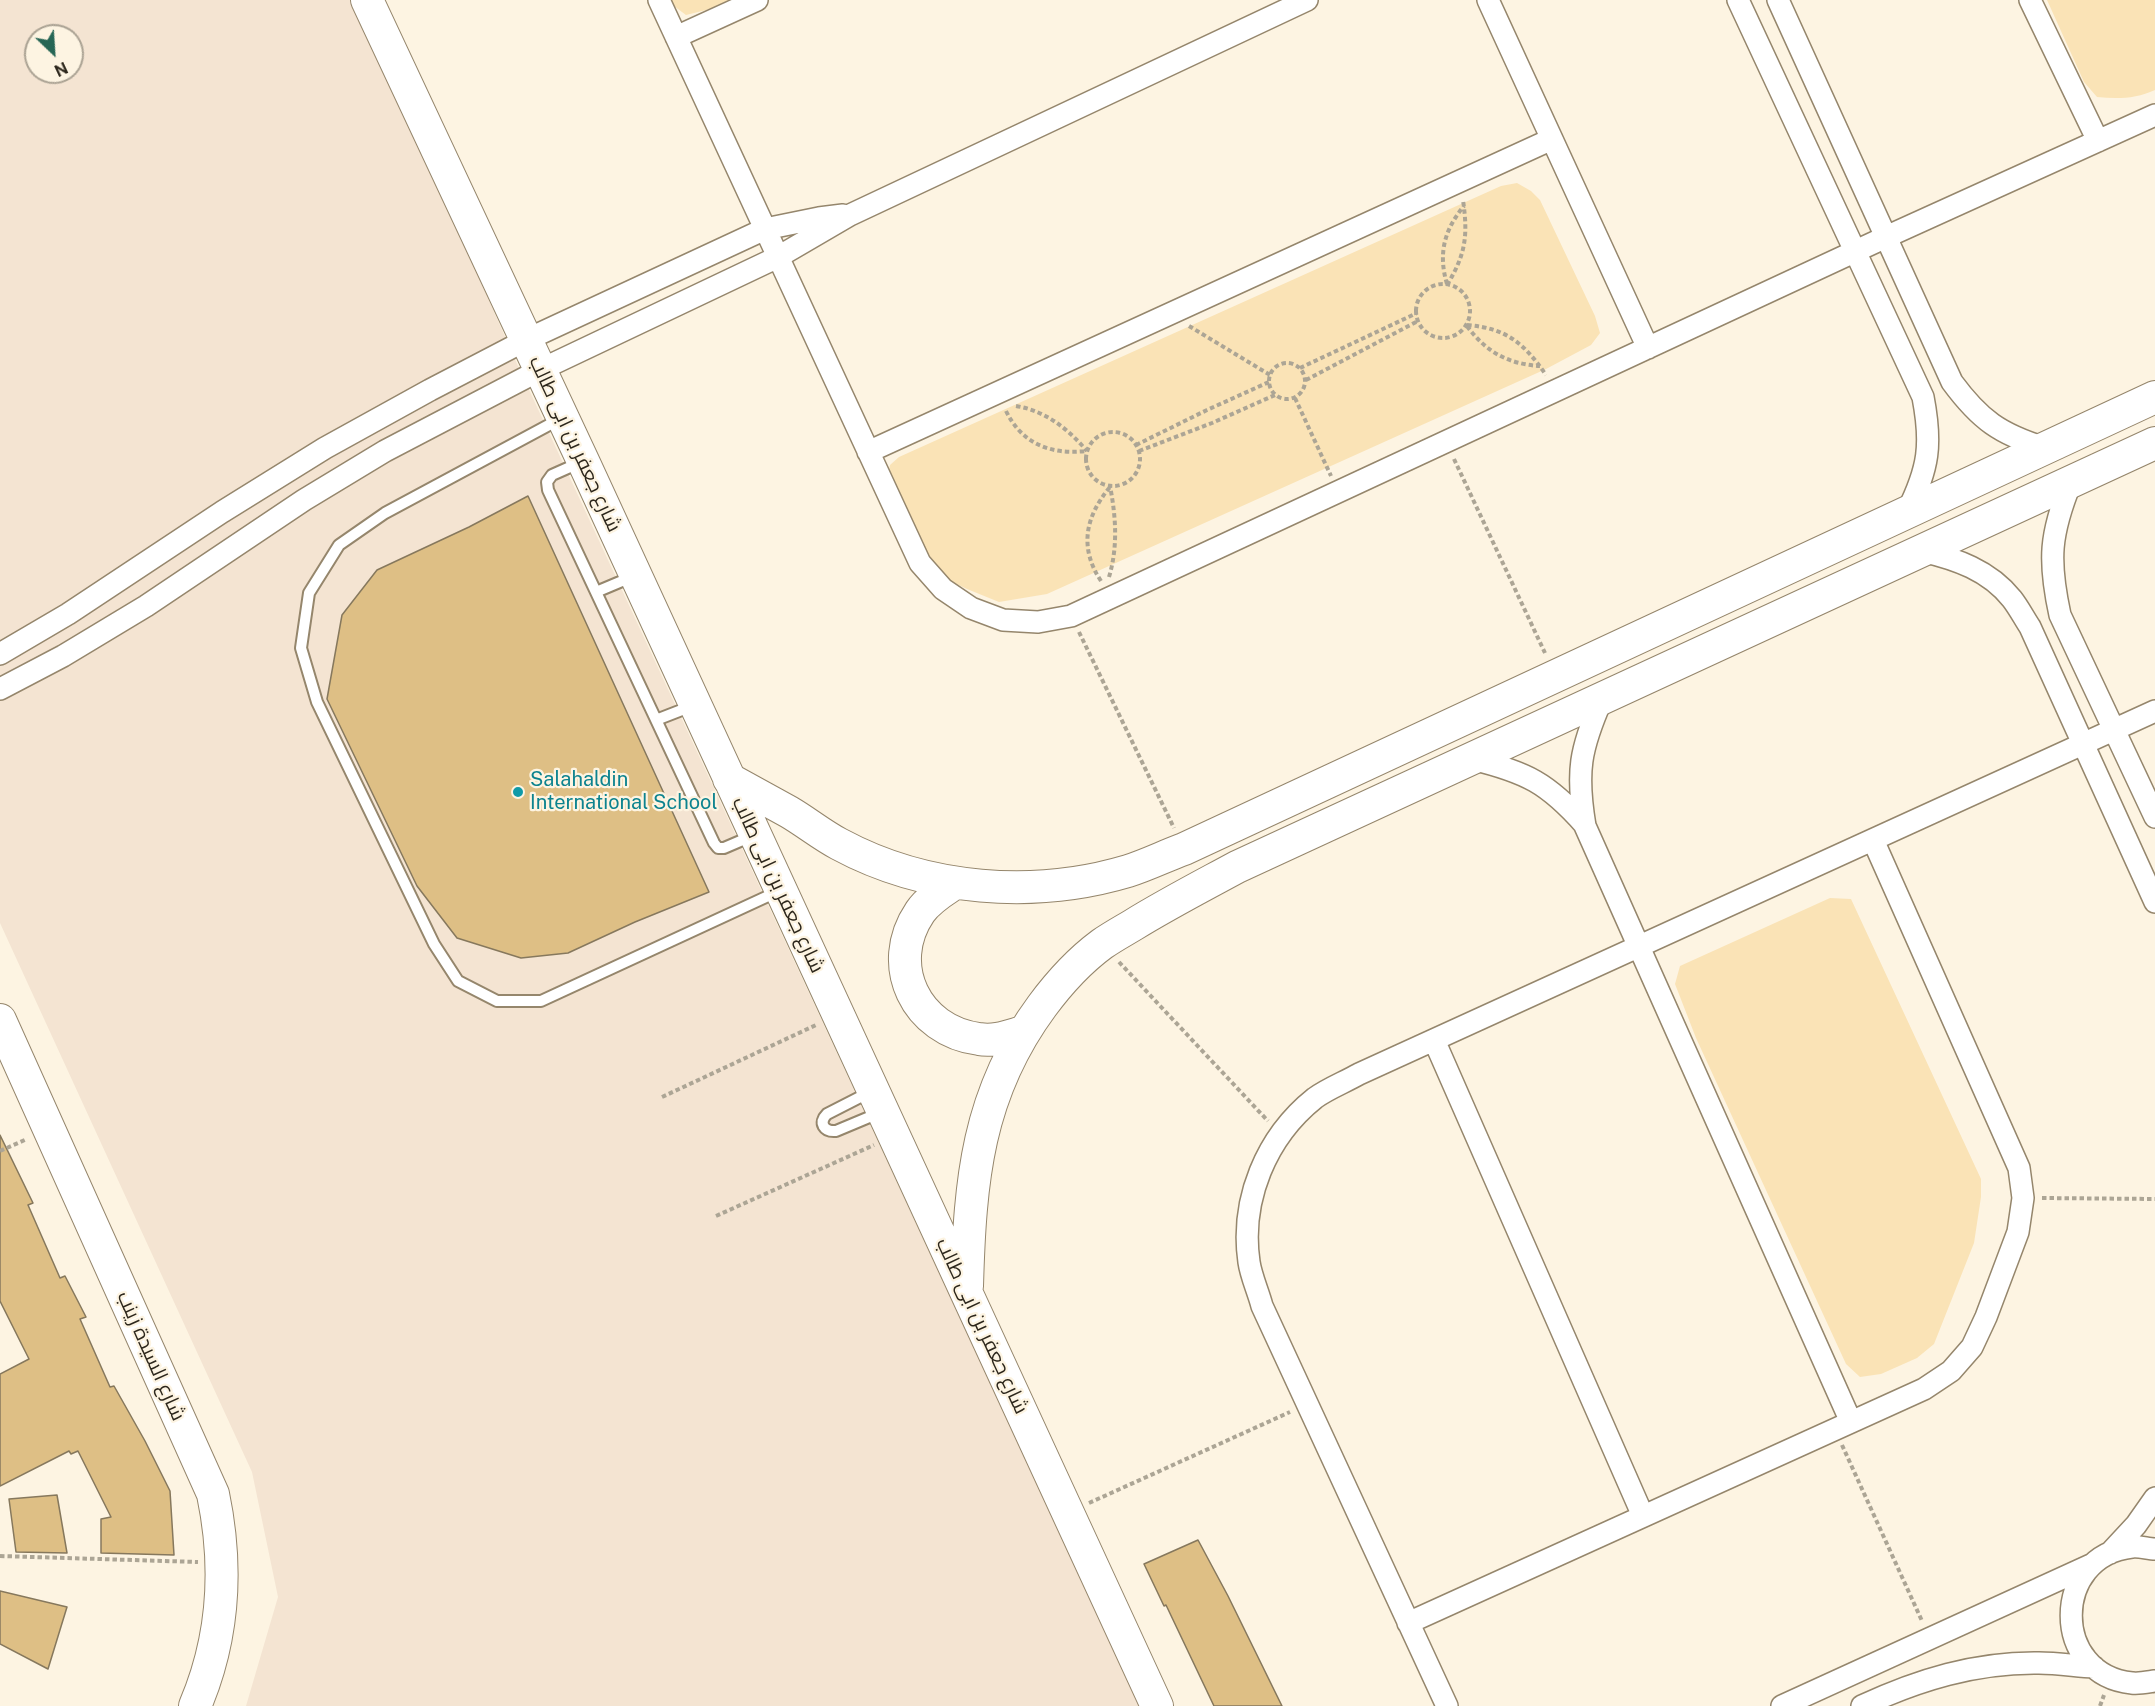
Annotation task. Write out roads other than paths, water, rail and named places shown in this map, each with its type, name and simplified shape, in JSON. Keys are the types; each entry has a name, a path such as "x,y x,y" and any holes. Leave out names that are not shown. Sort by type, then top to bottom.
{"street":[{"name":"شارع جعفر بن ابى طالب","path":"367,0 583,461 1157,1706"},
{"path":"659,0 920,563 943,589 971,608 1004,620 1038,622 1071,616 1104,594 1339,492 1856,250 2155,115"},
{"path":"676,37 757,0"},
{"path":"0,689 63,656 146,606 304,500 385,451 540,370 778,257 850,215 1307,0"},
{"path":"1488,0 1648,348"},
{"path":"1738,0 1923,397 1929,426 1928,456 1921,485 1907,512"},
{"path":"1778,0 1952,382 1970,406 1992,425 2017,439 2045,448"},
{"path":"2030,0 2098,141"},
{"path":"868,452 1552,139"},
{"path":"0,654 68,614 222,512 325,448 526,340 765,229 819,218 850,215"},
{"path":"729,779 789,812 840,844 896,868 955,883 1013,888 1072,884 1129,871 1184,849 2155,397"},
{"path":"967,1293 969,1215 977,1155 994,1091 1023,1032 1058,984 1102,944 1168,904 1237,867 2155,443"},
{"path":"2071,482 2058,513 2052,547 2052,581 2060,615 2155,817"},
{"path":"1922,551 1956,559 1976,569 2011,598 2030,627 2155,902"},
{"path":"1585,826 1580,795 1580,763 1587,733 1602,699"},
{"path":"1446,1706 1262,1306 1249,1262 1247,1217 1258,1173 1280,1134 1315,1098 1359,1074 2155,711"},
{"path":"1472,759 1508,768 1538,782 1564,801 1585,826 1640,946 1843,1426"},
{"path":"1220,831 1237,867"},
{"path":"1408,1623 1924,1389 1951,1371 1972,1347 1986,1317 2018,1232 2023,1198 2019,1168 1873,840"},
{"path":"955,883 936,896 921,911 910,930 905,951 906,972 912,993 924,1012 940,1026 959,1036 981,1040 1002,1038 1023,1032"},
{"name":"شارع السيدة زينب","path":"0,1020 213,1494 223,1562 221,1601 214,1649 195,1706"},
{"path":"1434,1040 1643,1516"},
{"path":"2155,1498 2136,1525 2076,1587 2070,1616 2076,1644 2094,1667 2110,1678 2133,1683 2155,1681"},
{"path":"1782,1706 2101,1559 2133,1547 2155,1549"},
{"path":"1862,1706 1930,1678 1984,1666 2039,1663 2094,1667"},
{"path":"2133,1683 2155,1698"}],"lane":[{"path":"562,418 385,513 339,545 309,593 301,648 316,702 434,944 458,981 497,1001 541,1001 781,890"},
{"path":"583,461 552,475 547,482 548,490 714,843 718,848 724,848 755,834"},
{"path":"596,592 635,576"},
{"path":"656,720 695,705"},
{"path":"884,1112 836,1131 830,1132 822,1124 827,1114 884,1112"}],"place":[{"name":"Salahaldin International School","path":"518,792"}]}
